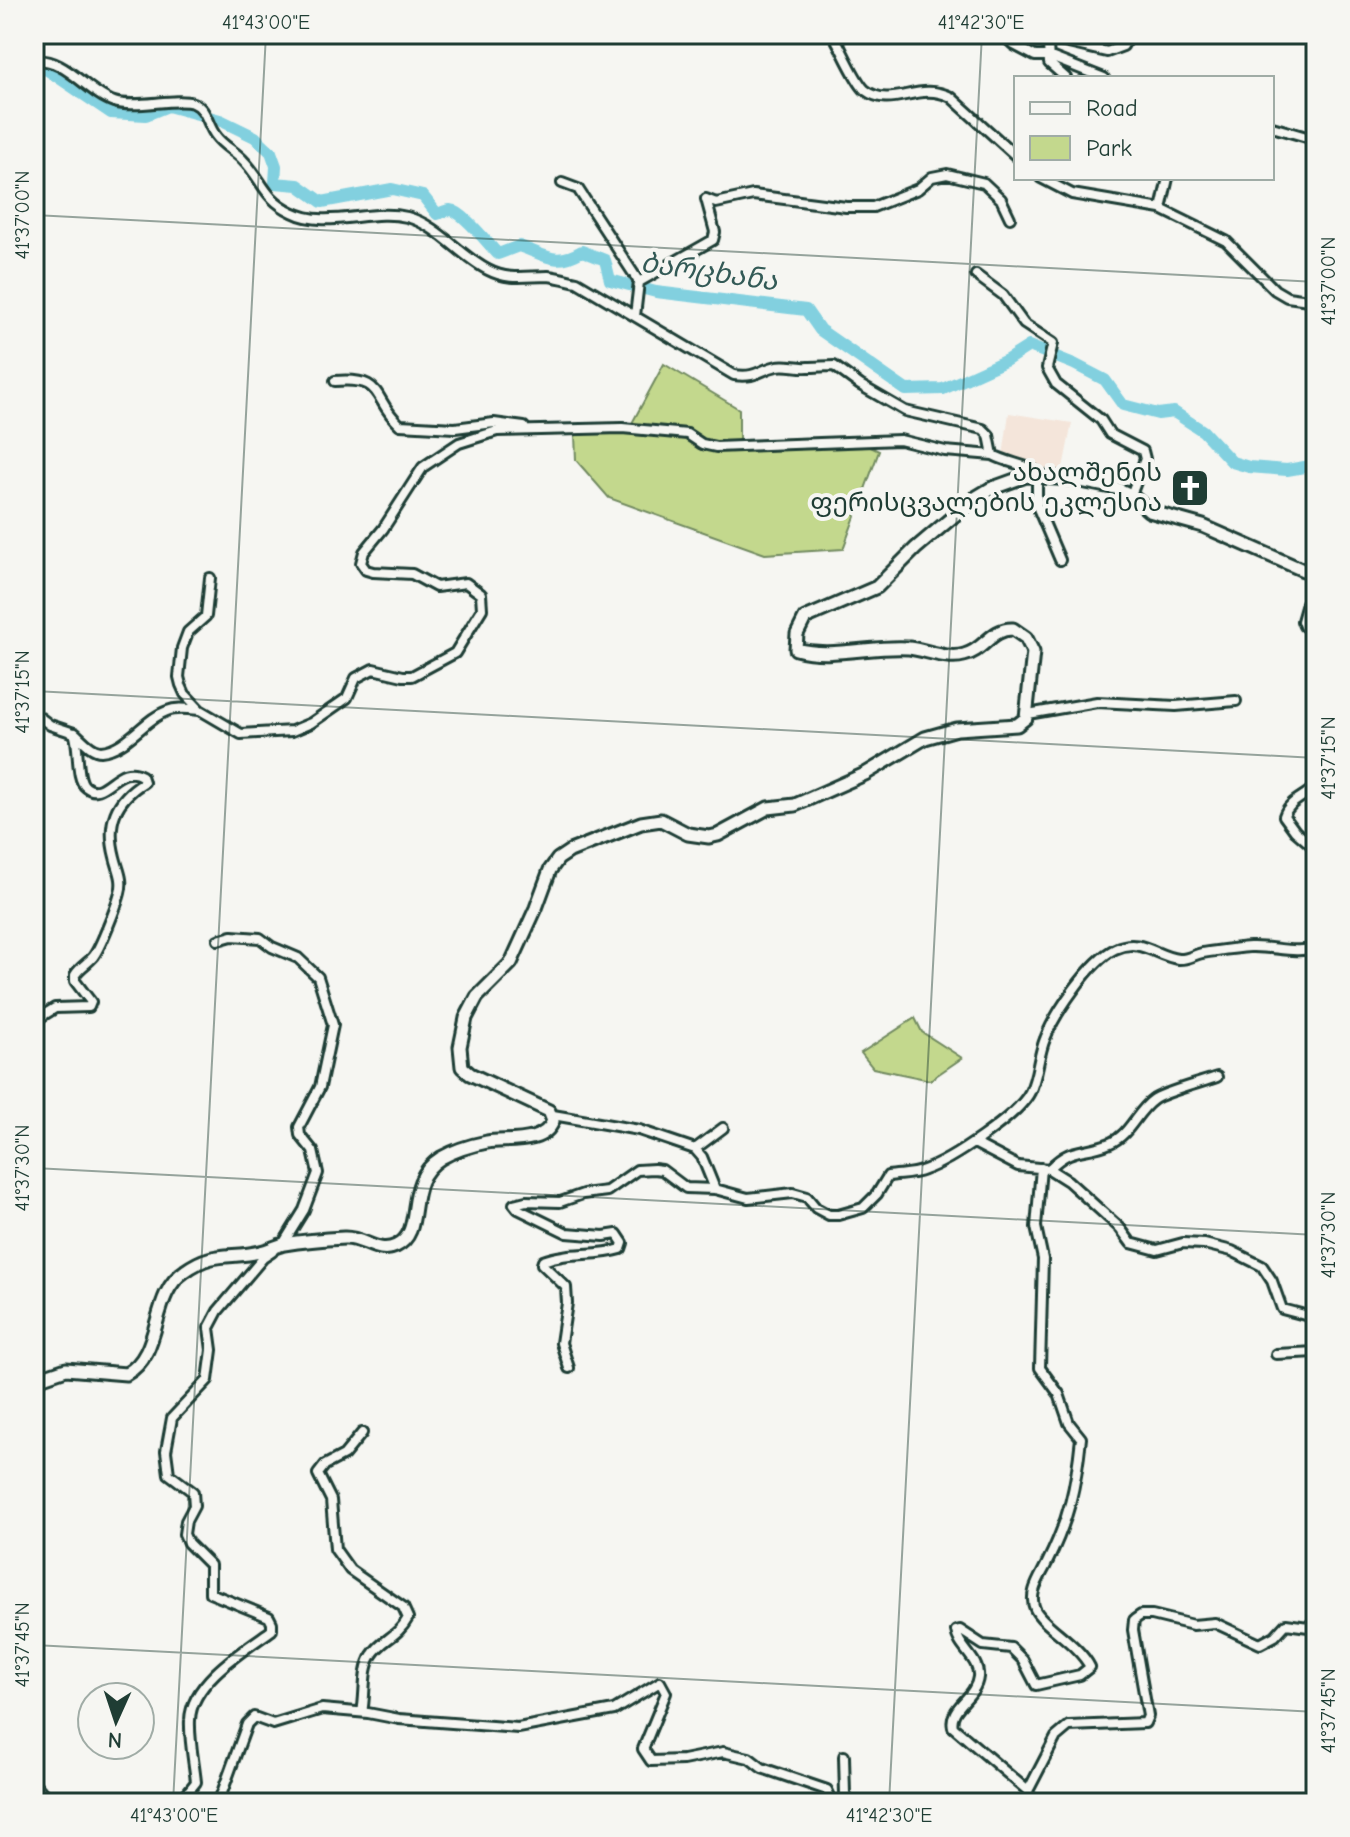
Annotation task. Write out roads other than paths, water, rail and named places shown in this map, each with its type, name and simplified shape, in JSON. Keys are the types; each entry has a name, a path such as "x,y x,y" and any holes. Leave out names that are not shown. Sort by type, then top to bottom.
{"street":[{"path":"833,34 864,89 882,97 895,98 940,91 951,97 1014,154"},
{"path":"1002,34 1014,45 1035,56 1048,56 1099,76"},
{"path":"1064,76 1049,63 1048,43 1051,39 1076,42 1107,52 1123,46 1129,34"},
{"path":"34,61 41,60 62,68 116,103 191,102 204,110 210,128 219,141 249,166 267,195 295,214 311,219 404,216 421,222 486,269 504,277 549,276 577,282 734,375 747,377 783,365 807,368 834,366 905,411 983,429 989,435 993,455"},
{"path":"1274,128 1316,142"},
{"path":"638,287 713,240 715,232 706,199 716,203 753,195 846,207 873,207 918,189 932,177 947,174 984,183 1001,199 1010,218"},
{"path":"1045,180 1072,194 1161,209 1226,241 1275,290 1287,297 1316,301"},
{"path":"1161,209 1168,180"},
{"path":"562,183 578,189 638,287 635,316"},
{"path":"976,275 1003,295 1024,324 1053,343 1047,368 1056,384 1101,420 1110,434 1143,451 1145,459 1131,495"},
{"path":"335,381 366,382 376,389 400,425 455,428 494,423 532,429"},
{"path":"210,578 206,616 188,632 182,648 179,677 185,694 200,710 241,734 292,731 325,716 347,698 356,678 373,669 412,676 455,653 482,609 481,594 466,583 436,587 412,574 366,570 361,563 364,552 383,529 423,467 459,443 497,431 532,429 658,430 687,434 702,444 735,448 900,440 945,451 993,455 1032,468 1040,476"},
{"path":"1040,476 1037,506 1060,560"},
{"path":"715,1189 702,1157 695,1149 639,1130 553,1115 470,1074 462,1067 460,1047 466,1018 477,997 511,963 550,870 558,859 570,851 648,821 661,820 688,834 718,835 768,808 795,805 865,774 925,738 957,729 1017,725 1028,714 1033,652 1026,638 1013,629 999,631 976,651 957,656 888,647 804,651 796,649 796,641 805,618 877,587 916,548 975,498 1011,480 1040,476 1116,488 1131,495 1149,511 1203,526 1303,570 1316,571 1302,621 1304,626 1316,633"},
{"path":"1028,714 1097,702 1176,706 1236,701"},
{"path":"34,713 50,725 74,733 98,751 129,738 141,726 169,710 200,710"},
{"path":"34,1021 55,1008 89,1007 91,1002 75,981 75,975 95,955 121,892 122,877 114,855 112,835 115,811 121,799 144,782 142,776 132,772 121,775 100,790 85,787 80,779 79,751 74,733"},
{"path":"1316,785 1312,791 1293,801 1286,808 1284,816 1295,831 1316,849"},
{"path":"179,1803 196,1782 190,1717 197,1695 227,1661 272,1630 272,1623 269,1617 210,1593 210,1565 188,1543 184,1534 186,1521 194,1506 193,1492 169,1474 167,1434 172,1418 208,1380 212,1350 209,1328 218,1311 263,1258 282,1244 297,1223 318,1173 313,1151 300,1135 299,1127 320,1087 333,1025 318,977 298,958 260,938 232,936 218,940"},
{"path":"569,1368 561,1343 567,1303 566,1287 542,1264 543,1261 576,1254 609,1253 621,1249 623,1243 617,1234 587,1236 560,1231 514,1204 526,1201 560,1202 583,1194 607,1191 637,1170 662,1170 686,1188 715,1189 748,1198 793,1193 807,1197 816,1208 829,1215 863,1208 877,1194 888,1176 924,1171 974,1143 1022,1103 1030,1092 1045,1039 1071,995 1112,950 1148,946 1175,959 1187,959 1199,954 1250,947 1305,951 1316,948"},
{"path":"1034,1803 1028,1791 953,1727 951,1720 953,1713 971,1696 978,1678 976,1664 959,1641 956,1631 960,1630 983,1645 1011,1648 1023,1660 1036,1685 1080,1675 1090,1667 1076,1647 1036,1611 1032,1594 1067,1520 1075,1491 1081,1438 1069,1423 1059,1394 1040,1368 1043,1259 1036,1227 1045,1169 1062,1156 1110,1143 1122,1136 1142,1109 1156,1097 1217,1077"},
{"path":"34,1380 66,1369 126,1374 143,1358 164,1298 175,1279 213,1257 262,1252 282,1244 345,1238 359,1239 381,1249 394,1247 405,1240 413,1227 418,1187 437,1161 475,1145 538,1136 548,1130 553,1115"},
{"path":"695,1149 723,1128"},
{"path":"974,1143 1018,1166 1045,1169 1068,1181 1111,1218 1131,1243 1157,1250 1183,1243 1232,1251 1262,1266 1272,1281 1282,1309 1316,1318"},
{"path":"1276,1354 1316,1352"},
{"path":"362,1433 344,1455 325,1465 318,1474 331,1500 335,1549 350,1570 403,1607 408,1618 400,1632 371,1656 362,1712"},
{"path":"1028,1791 1056,1737 1069,1726 1145,1723 1148,1716 1133,1630 1134,1620 1141,1615 1193,1625 1215,1623 1260,1644 1275,1636 1286,1624 1316,1628"},
{"path":"216,1803 247,1724 254,1717 273,1724 322,1709 399,1719 518,1728 614,1710 660,1682 666,1693 643,1749 651,1761 683,1760 723,1752 749,1758 762,1768 827,1790 833,1803"},
{"path":"844,1756 845,1794 849,1803"},
{"path":"34,1785 49,1803"},
{"path":"1306,1803 1316,1791"}],"waterway":[{"name":"ბარცხანა","path":"34,71 46,69 111,113 146,115 168,106 220,120 255,137 271,152 276,166 275,183 298,185 322,202 392,189 423,196 437,214 448,210 455,212 498,254 519,246 557,259 582,251 605,260 610,280 656,292 806,310 820,330 906,390 943,389 1007,360 1029,346 1105,380 1123,405 1158,414 1174,412 1203,431 1232,462 1249,467 1287,470 1316,465"}],"place":[{"name":"ახალშენის ფერისცვალების ეკლესია","path":"1190,488"}]}
